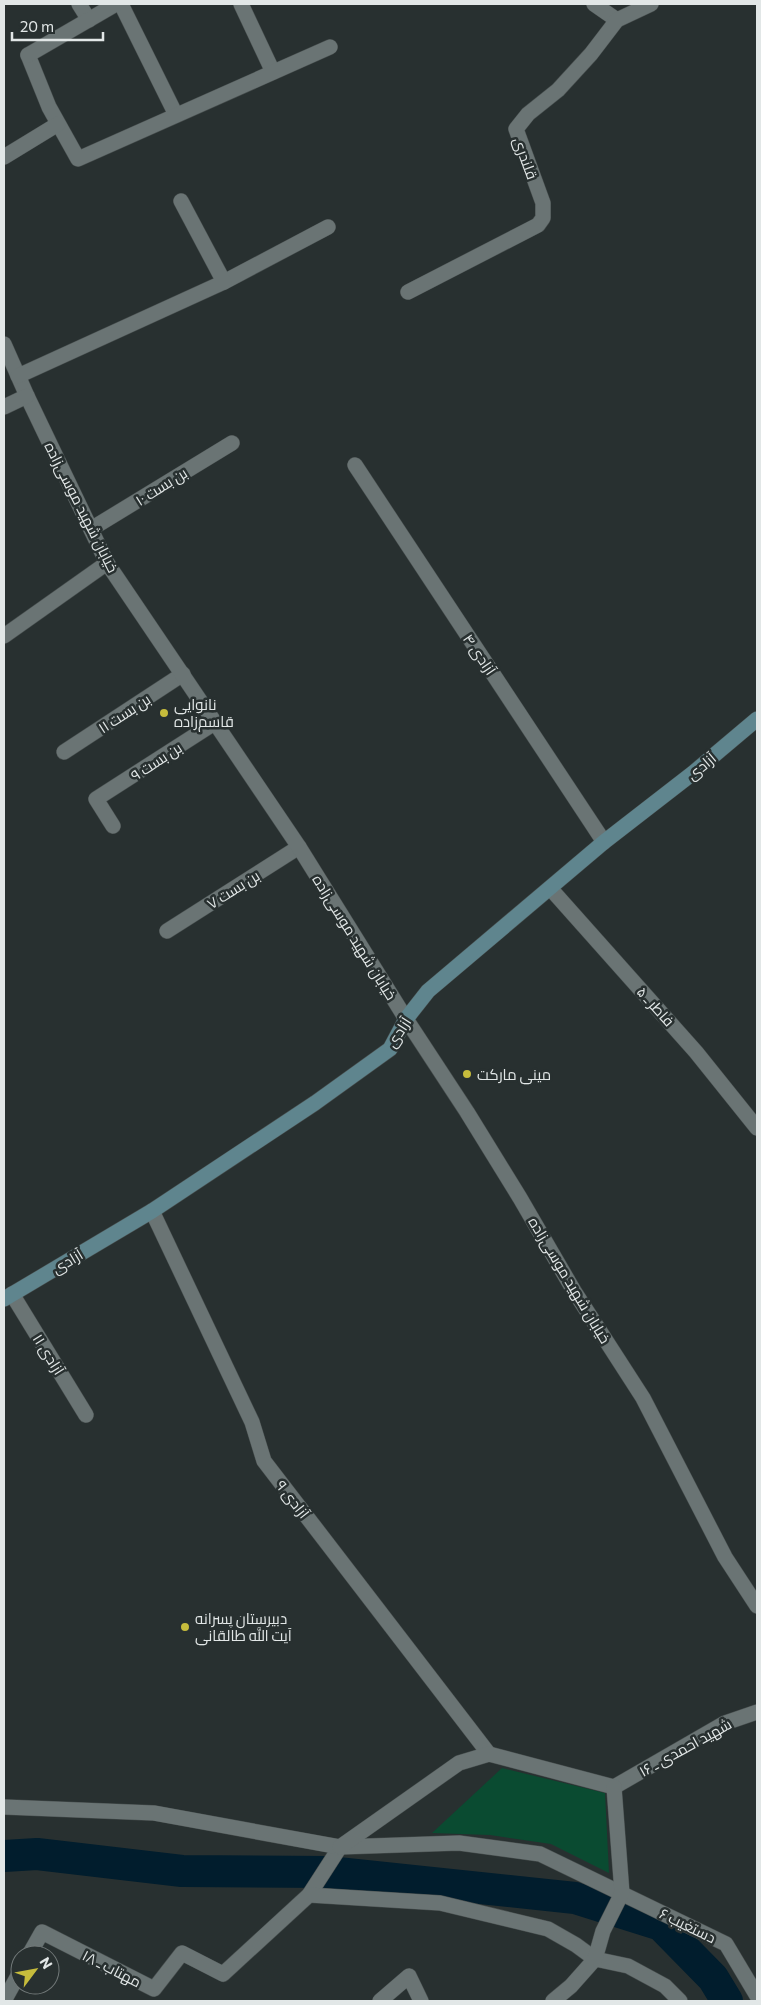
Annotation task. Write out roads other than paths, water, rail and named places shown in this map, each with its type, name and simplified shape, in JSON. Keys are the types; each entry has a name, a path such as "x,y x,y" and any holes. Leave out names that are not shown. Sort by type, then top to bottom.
{"street":[{"path":"79,4 89,20"},
{"path":"116,4 28,55 58,124 78,158 330,47"},
{"path":"120,4 176,115"},
{"path":"241,4 273,72"},
{"path":"594,4 617,20"},
{"name":"قلندری","path":"408,292 538,225 543,218 543,202 516,129 528,114 558,90 591,54 617,20 651,4"},
{"path":"4,157 58,124"},
{"path":"181,201 224,282"},
{"path":"18,376 224,282 328,227"},
{"name":"خیابان شهید موسی‌زاده","path":"4,344 26,396 108,563 299,847 406,1019 467,1112 574,1291 643,1398 725,1557 757,1606"},
{"path":"4,407 26,396"},
{"name":"بن بست ۱۰","path":"91,529 232,442"},
{"name":"آزادی ۴","path":"355,465 604,842"},
{"path":"4,636 108,563"},
{"name":"بن بست ۱۱","path":"64,752 183,674"},
{"name":"آزادی","path":"8,1297 152,1211 315,1103 390,1049 406,1019 428,991 604,842 693,774 757,719"},
{"name":"بن بست ۹","path":"113,826 96,799 216,722"},
{"name":"بن بست ۷","path":"166,931 299,847"},
{"name":"فاطر ـ ۵","path":"550,888 696,1052 757,1128"},
{"name":"آزادی ۹","path":"152,1211 252,1422 264,1461 489,1754"},
{"name":"آزادی ۱۱","path":"8,1297 86,1415"},
{"name":"شهید احمدی ـ ۱۶","path":"614,1786 725,1723 757,1712"},
{"path":"553,2001 571,1986 596,1959 603,1930 622,1893 614,1786 489,1754 459,1763 340,1847 309,1894 440,1903 548,1929 596,1959 628,1966 665,1986 680,2001"},
{"name":"دستغیب ۶","path":"4,1807 154,1813 340,1847 459,1843 540,1854 726,1944 757,1996"},
{"name":"مهتاب ـ ۱۸","path":"35,1945 42,1932 154,1989 182,1953 223,1974 309,1894"},
{"path":"380,2001 409,1976 420,2001"}],"waterway":[{"path":"4,1856 37,1854 182,1871 328,1872 575,1898 661,1925 713,1978 727,2001"}],"place":[{"name":"نانوایی قاسم‌زاده","path":"164,713"},
{"name":"مینی مارکت","path":"467,1074"},
{"name":"دبیرستان پسرانه آیت اللَّه طالقانی","path":"185,1627"}]}
